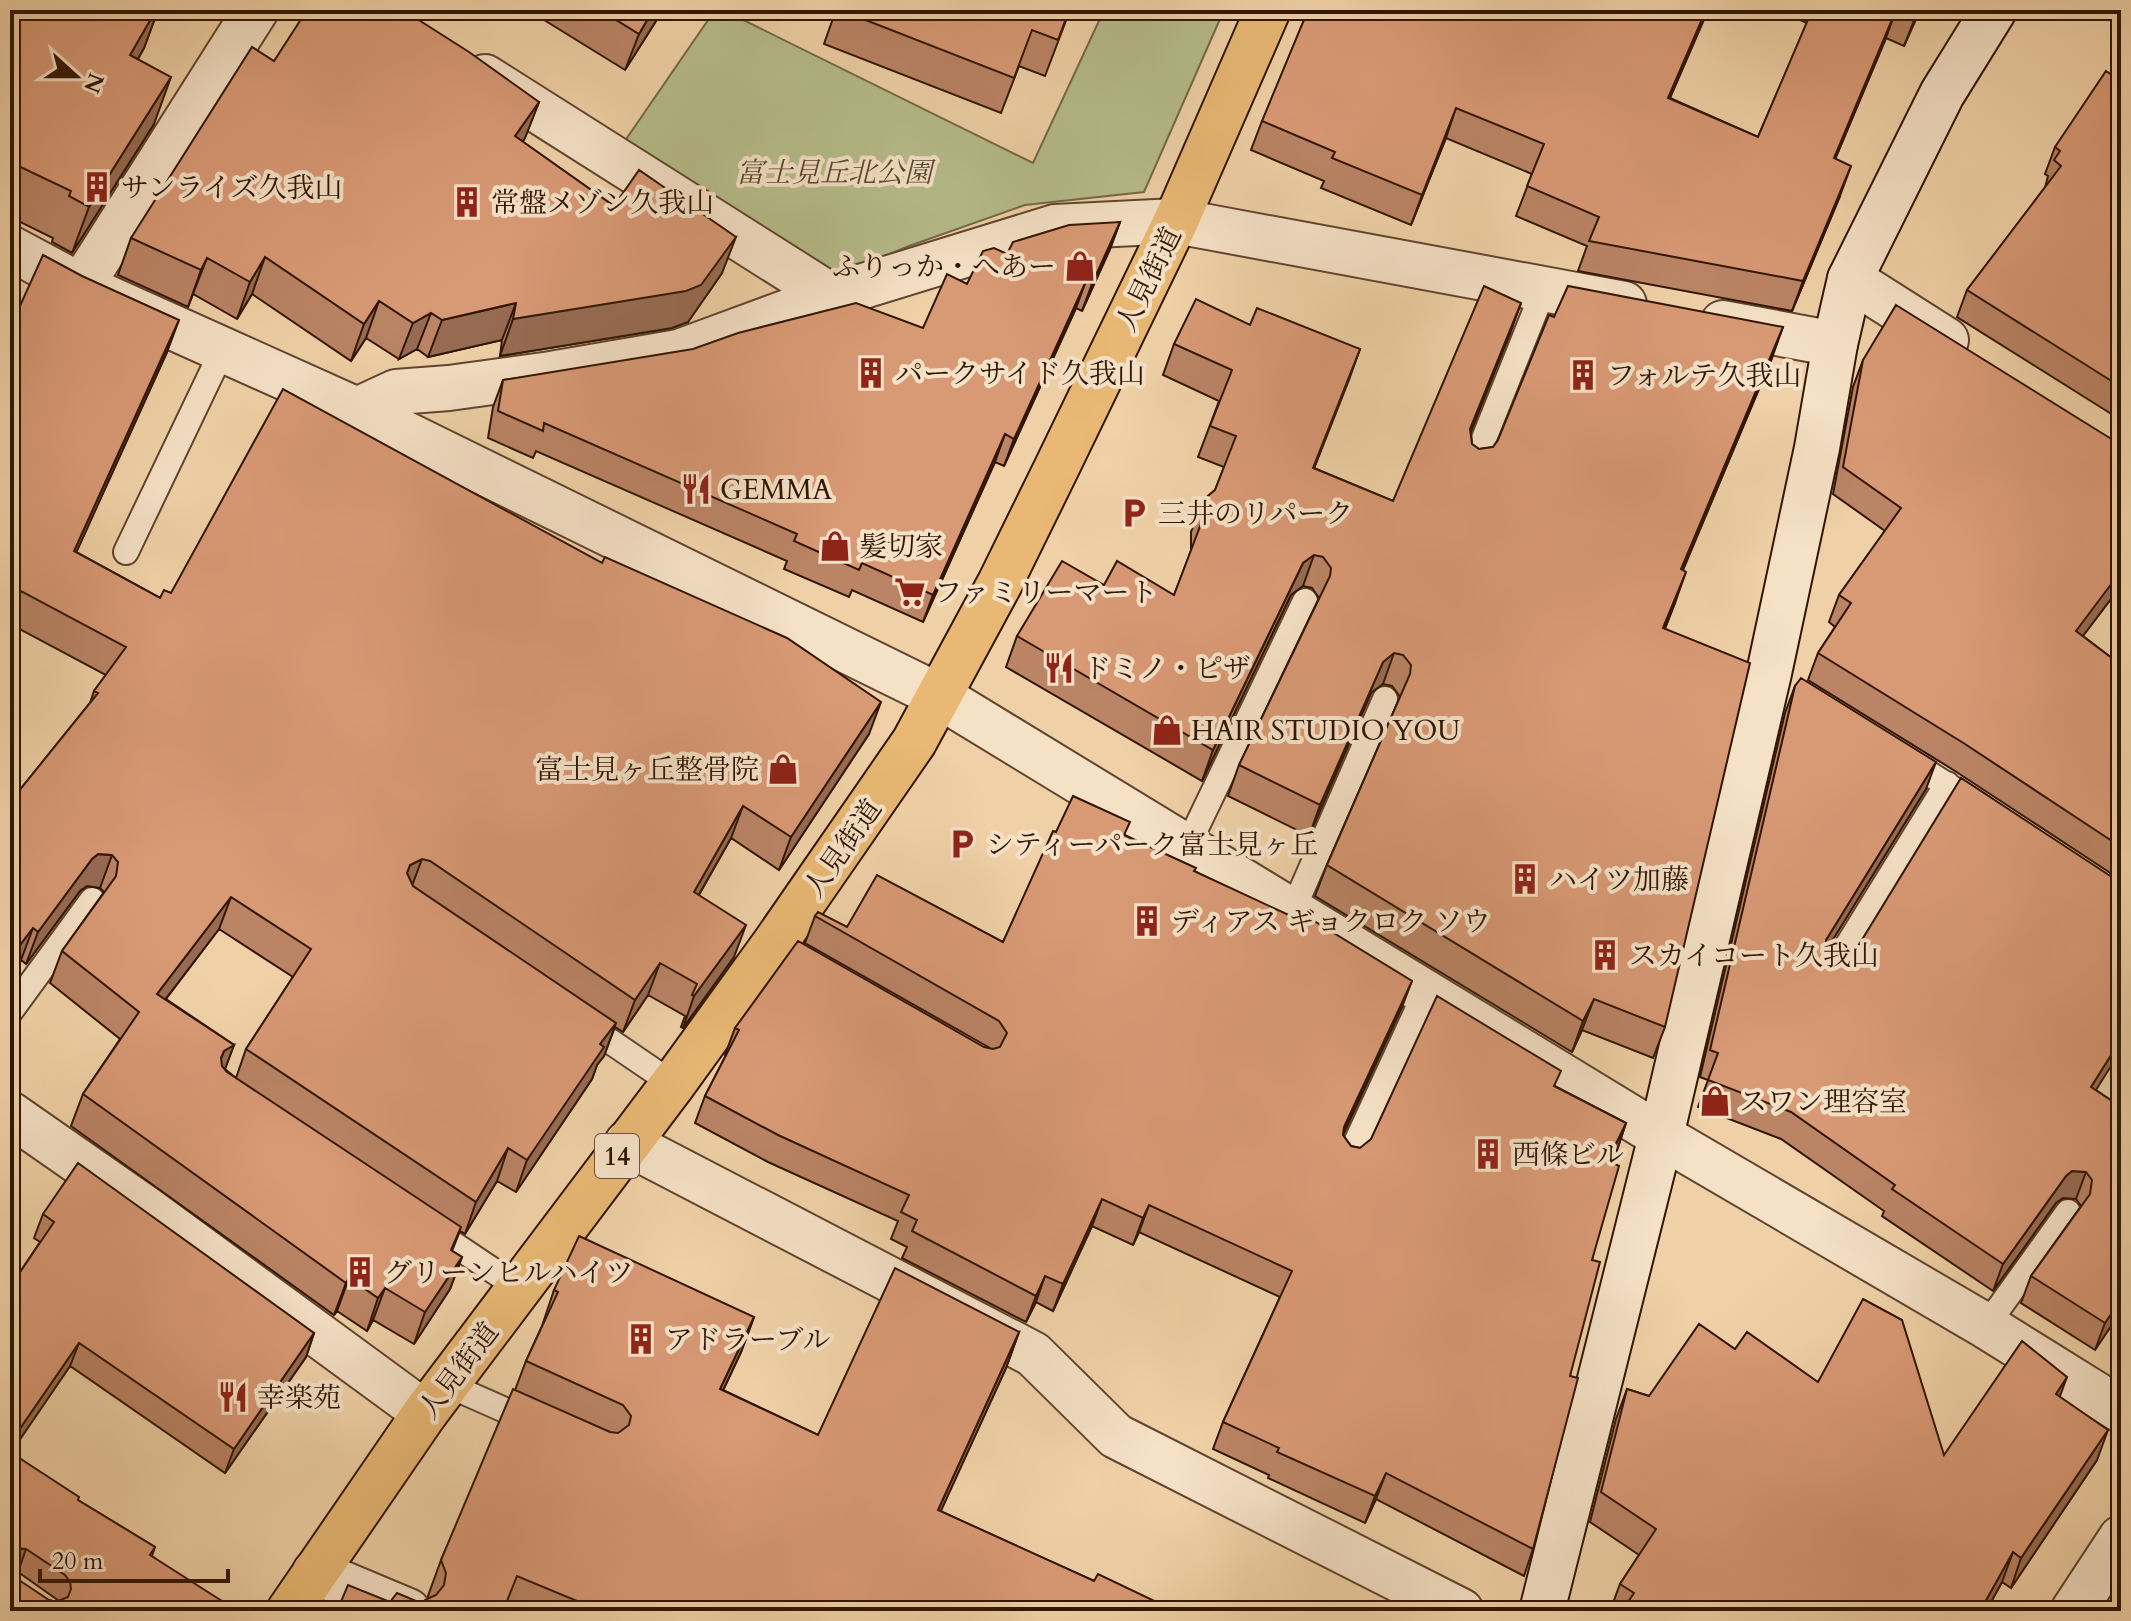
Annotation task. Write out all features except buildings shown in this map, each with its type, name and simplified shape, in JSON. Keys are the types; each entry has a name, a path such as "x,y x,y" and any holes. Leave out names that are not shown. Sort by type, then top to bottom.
{"main road":[{"name":"人見街道","path":"289,1611 436,1398 627,1143 782,947 914,742 1000,583 1176,221 1268,10"}],"street":[{"path":"81,286 256,10"},
{"path":"1542,1611 1661,1136 1781,681 1817,448 1850,279 1942,94 1994,10"},
{"path":"445,52 831,296"},
{"path":"357,410 396,392 551,374 679,352 831,296 1055,227 1176,221 1835,344"},
{"path":"10,248 81,286 357,410 939,696 1661,1136 1986,1326 2121,1410"},
{"path":"1850,279 1979,361"},
{"path":"10,1114 145,1208 436,1398"},
{"path":"627,1143 1033,1354 1116,1436 1461,1611"},
{"path":"2073,1611 2121,1538"},
{"path":"315,1572 408,1611"}],"lane":[{"path":"1473,466 1544,289"},
{"path":"126,552 223,349"},
{"path":"1186,849 1305,601"},
{"path":"1292,912 1385,699"},
{"path":"1883,744 1995,816"},
{"path":"1829,975 1947,784"},
{"path":"10,1012 92,900"},
{"path":"1348,1160 1426,991"},
{"path":"568,1013 673,1084"},
{"path":"404,1211 519,1288"},
{"path":"1986,1326 2068,1212"},
{"path":"436,1398 546,1429"}],"green space":[{"name":"富士見丘北公園","path":"715,10 723,10 1033,163 1104,10 1224,10 1144,192 1025,205 909,246 826,280 618,151"}],"place":[{"name":"サンライズ久我山","path":"97,187"},
{"name":"常盤メゾン久我山","path":"467,202"},
{"name":"ふりっか・へあー","path":"1080,266"},
{"name":"パークサイド久我山","path":"871,373"},
{"name":"フォルテ久我山","path":"1583,375"},
{"name":"GEMMA","path":"696,489"},
{"name":"三井のリパーク","path":"1134,513"},
{"name":"髪切家","path":"835,546"},
{"name":"ファミリーマート","path":"910,592"},
{"name":"ドミノ・ピザ","path":"1059,668"},
{"name":"HAIR STUDIO YOU","path":"1167,730"},
{"name":"富士見ヶ丘整骨院","path":"783,769"},
{"name":"シティーパーク富士見ヶ丘","path":"962,844"},
{"name":"ハイツ加藤","path":"1525,879"},
{"name":"ディアス ギョクロク ソウ","path":"1147,921"},
{"name":"スカイコート久我山","path":"1605,955"},
{"name":"スワン理容室","path":"1715,1101"},
{"name":"西條ビル","path":"1488,1154"},
{"name":"グリーンヒルハイツ","path":"360,1272"},
{"name":"アドラーブル","path":"641,1339"},
{"name":"幸楽苑","path":"233,1397"}]}
